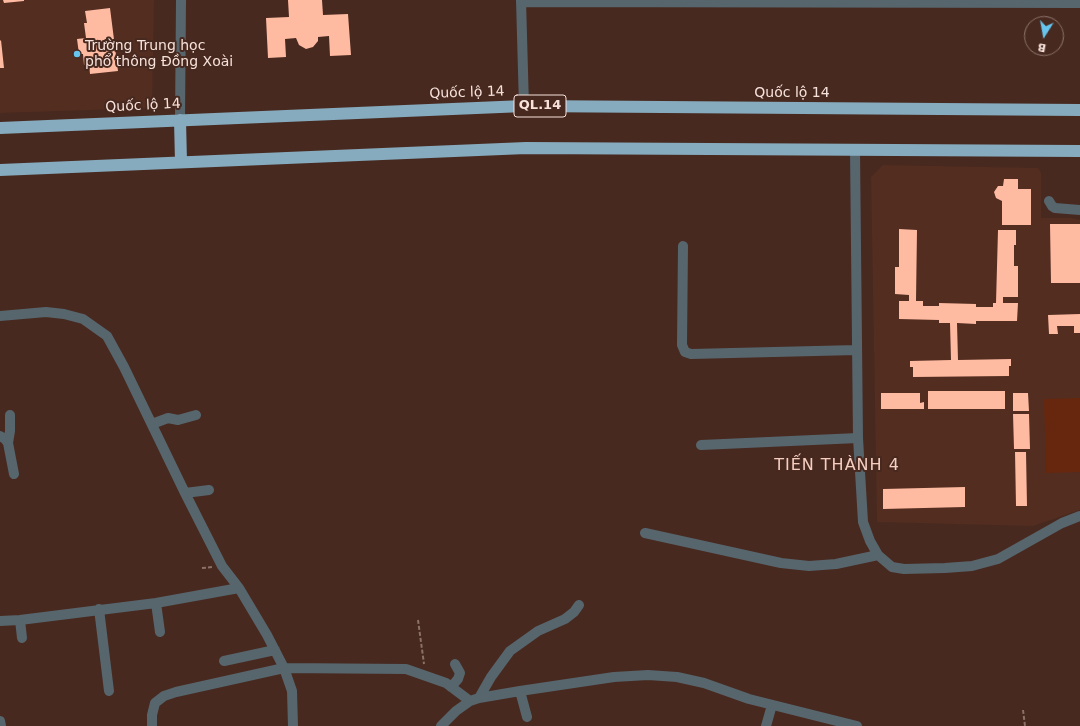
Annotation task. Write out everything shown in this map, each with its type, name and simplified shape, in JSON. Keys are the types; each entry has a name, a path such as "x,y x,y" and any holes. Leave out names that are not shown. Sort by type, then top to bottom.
{"highway":[{"name":"Quốc lộ 14","path":"0,128 524,106 1080,110"},
{"path":"180,120 182,162"},
{"path":"0,170 526,148 1080,152"}],"street":[{"path":"180,120 181,0"},
{"path":"524,106 521,1 1080,3"},
{"path":"855,150 858,438 863,522 870,541 878,555 892,567 904,569 972,566 998,559 1062,523 1080,516"},
{"path":"1049,201 1055,208 1080,210"},
{"path":"683,246 682,345 685,352 691,354 857,350"},
{"path":"0,316 46,312 64,314 83,319 107,336 124,367 222,566 239,588 284,668 292,691 294,726"},
{"path":"10,415 10,431 4,440 14,474"},
{"path":"152,424 168,418 178,420 196,415"},
{"path":"701,445 858,438"},
{"path":"185,493 209,490"},
{"path":"645,533 781,563 809,566 836,564 878,555"},
{"path":"0,621 20,620 156,603 239,588"},
{"path":"156,603 160,632"},
{"path":"475,700 510,651 538,632 565,619 574,612 579,605"},
{"path":"99,609 108,690"},
{"path":"20,620 22,638"},
{"path":"224,661 275,650"},
{"path":"451,687 460,673 455,664"},
{"path":"152,726 152,716 155,703 164,696 284,668 406,669 446,683 475,700"},
{"path":"441,726 456,711 475,700 520,691 614,677 648,675 678,677 704,683 749,699 856,726"},
{"path":"520,691 527,717"},
{"path":"766,726 772,705"},
{"path":"0,721 1,726"}],"path":[{"path":"418,620 426,676"},
{"path":"1023,710 1025,726"}],"shaded area":[{"name":"Trường Trung học phổ thông Đồng Xoài","path":"0,0 154,0 152,108 0,113"},
{"path":"883,165 1038,168 1041,173 1041,218 1072,218 1080,220 1080,510 1033,526 877,522 871,177"},
{"path":"1080,398 1080,472 1046,473 1044,399"}],"building":[{"path":"3,0 24,0 24,1 4,3"},
{"path":"288,0 322,0 323,15 348,14 351,55 330,56 329,36 318,37 318,41 313,47 306,49 299,45 296,38 285,39 286,57 268,58 266,18 289,17"},
{"path":"110,8 118,71 90,74 89,64 84,65 83,54 79,54 77,39 86,38 84,23 87,23 85,11"},
{"path":"1,40 4,68 0,68"},
{"path":"1004,179 1018,179 1018,189 1031,189 1031,225 1002,225 1002,201 996,198 994,192 998,186 1003,186"},
{"path":"1050,224 1080,224 1080,283 1051,283"},
{"path":"899,229 917,230 916,301 923,301 923,306 939,306 939,303 976,304 976,307 993,307 993,303 996,303 998,230 1016,230 1014,266 1018,266 1018,297 1003,297 1003,303 1018,303 1017,321 976,321 976,324 957,323 958,360 1011,359 1009,376 913,377 913,367 910,367 910,361 951,360 950,323 939,323 939,320 899,319 899,301 909,301 909,295 895,294 895,267 899,267"},
{"path":"1080,314 1080,333 1074,333 1074,326 1057,326 1058,334 1049,334 1048,315"},
{"path":"928,391 1005,391 1005,409 928,409"},
{"path":"881,393 920,393 920,403 924,402 924,409 881,409"},
{"path":"1013,393 1028,393 1029,411 1013,411"},
{"path":"1013,414 1029,414 1030,449 1014,449"},
{"path":"1015,452 1026,452 1027,506 1016,506"},
{"path":"965,487 965,507 883,509 883,489"}],"place":[{"name":"Trường Trung học phổ thông Đồng Xoài","path":"77,54"}],"district":[{"name":"TIẾN THÀNH 4","path":"837,466"}]}
